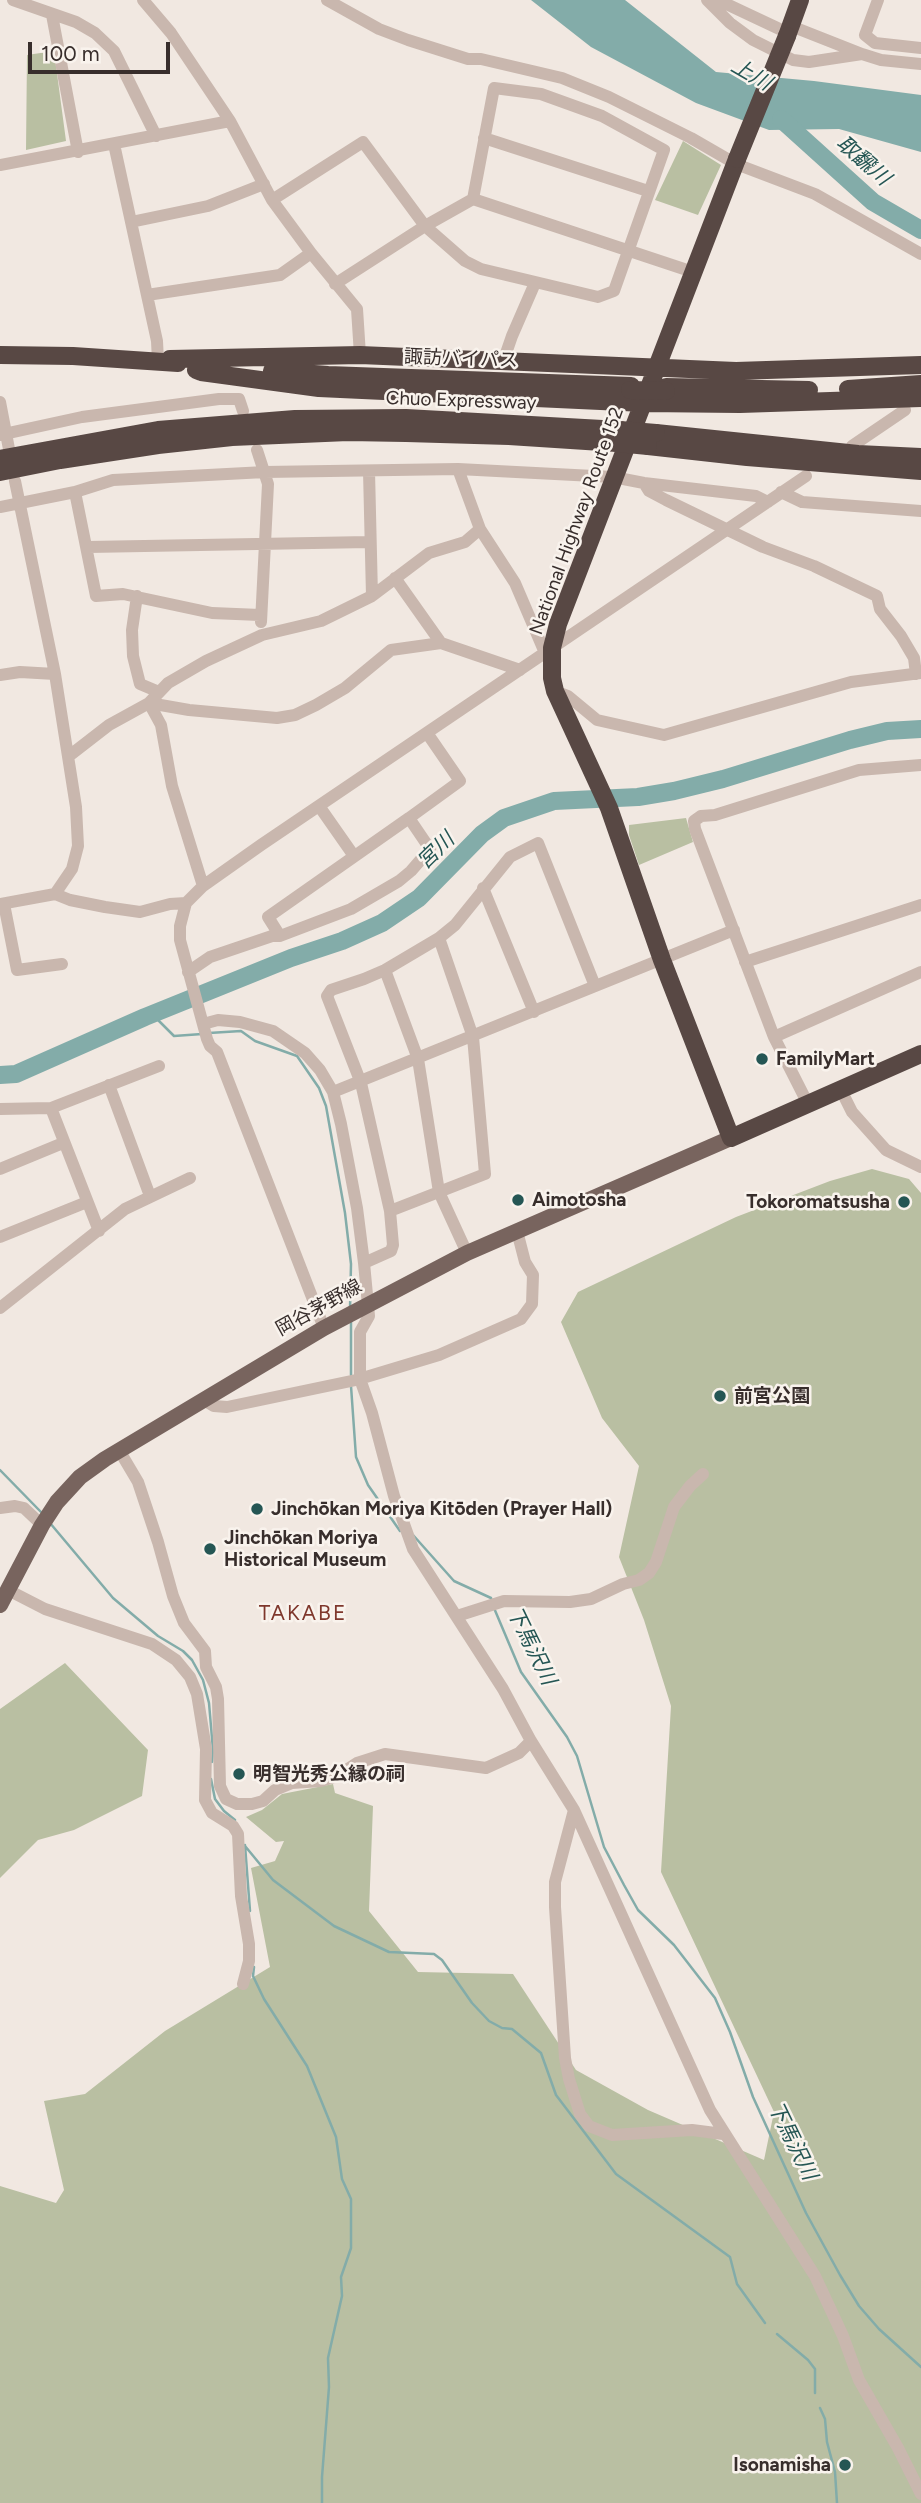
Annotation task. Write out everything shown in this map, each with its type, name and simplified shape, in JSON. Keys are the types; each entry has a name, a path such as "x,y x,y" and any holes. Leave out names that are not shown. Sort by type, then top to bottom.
{"highway":[{"name":"National Highway Route 152","path":"730,1138 662,960 609,808 555,691 548,651 613,477 800,0"},
{"name":"諏訪バイパス","path":"0,355 163,362 328,375 630,388"},
{"path":"163,362 170,359 360,355 736,371 921,365"},
{"name":"諏訪バイパス","path":"0,362 197,370 327,379 812,395 921,386"},
{"path":"197,370 319,388 644,402 740,404 921,398"},
{"name":"Chuo Expressway","path":"4,454 158,430 295,419 406,418 652,440 921,457"},
{"name":"Chuo Expressway","path":"7,477 60,460 158,445 257,436 405,433 619,437"},
{"name":"Chuo Expressway","path":"652,440 760,458 921,471"},
{"path":"730,1138 919,1060"}],"main road":[{"name":"岡谷茅野線","path":"3,1596 62,1494 80,1477 119,1450 324,1328 467,1253 730,1138"}],"street":[{"path":"13,0 76,22 95,33 114,51 156,136"},
{"path":"142,0 171,33 230,121 272,200 357,309 360,355"},
{"path":"327,0 379,29 408,40 468,59 481,59 562,78 643,114 736,162 815,194 921,254"},
{"path":"707,0 730,23 753,40 793,60 809,62 862,54"},
{"path":"718,0 788,32 881,60 921,64"},
{"path":"878,0 865,35 875,43 921,48"},
{"path":"52,15 78,152"},
{"path":"272,200 363,142 425,226 465,261 481,269 598,297 614,291 664,150 602,116 541,94 494,88 473,199"},
{"path":"0,165 230,121"},
{"path":"484,138 648,191"},
{"path":"114,144 163,362"},
{"path":"131,222 208,206 264,184"},
{"path":"335,284 425,226 473,199 693,272"},
{"path":"147,295 280,275 311,253"},
{"path":"503,362 535,283"},
{"path":"3,435 82,417 219,399 239,399 243,411"},
{"path":"0,402 4,454"},
{"path":"852,446 905,410"},
{"path":"257,450 268,484 260,615 262,635"},
{"path":"458,469 480,529 515,583 548,651"},
{"path":"0,507 75,492 113,480 265,472 458,469 613,477 756,496 768,502"},
{"path":"369,471 372,596"},
{"path":"324,1328 216,1052 210,1046 180,940 180,926 186,903 204,886 319,806 806,476"},
{"path":"7,477 19,503 55,674 76,807 78,846 72,869 55,894"},
{"path":"555,691 568,696 597,720 664,734 851,682 919,674 914,658 901,636 880,609 877,596 814,566 764,547 649,491 644,483"},
{"path":"75,492 96,596 123,594 212,613 260,615"},
{"path":"781,492 802,502 921,511"},
{"path":"69,757 109,724 149,703 168,683 205,661 262,635 321,621 372,596 429,553 465,542 480,529"},
{"path":"88,547 369,542"},
{"path":"395,578 441,643"},
{"path":"137,596 132,630 133,656 140,684 159,692"},
{"path":"149,703 189,710 277,718 295,715 345,688 391,650 441,643 520,670"},
{"path":"0,675 20,672 55,674"},
{"path":"149,703 161,725 172,786 204,886"},
{"path":"279,936 268,917 460,780 428,733"},
{"path":"807,1104 774,1037 694,821 859,770 921,765"},
{"path":"319,806 354,856"},
{"path":"189,976 210,957 279,936 351,909 399,881 430,849 409,818"},
{"path":"364,1263 391,1251 393,1245 390,1211 361,1083 327,996 331,990 384,970 439,938 455,925 510,857 538,843 596,986"},
{"path":"483,888 534,1012"},
{"path":"62,964 17,970 2,904 55,894 105,908 140,912 186,903"},
{"path":"745,961 921,905"},
{"path":"332,1093 734,930"},
{"path":"390,1211 485,1174 473,1037 439,938"},
{"path":"384,970 418,1059 439,1192 467,1253"},
{"path":"774,1037 921,972"},
{"path":"204,1027 218,1020 240,1022 274,1031 305,1053 320,1070 332,1093 351,1172 364,1263 355,1311 369,1316 360,1332 354,1380 372,1413 394,1496 413,1549 503,1689 531,1741 574,1810 710,2110 815,2276 843,2336 859,2381 921,2494"},
{"path":"0,1109 51,1108 159,1066"},
{"path":"108,1085 150,1196"},
{"path":"841,1090 852,1112 886,1150 921,1167"},
{"path":"51,1108 99,1231"},
{"path":"0,1169 63,1143"},
{"path":"0,1308 125,1209 190,1178"},
{"path":"0,1237 87,1202"},
{"path":"204,1400 214,1406 227,1407 354,1380 439,1355 521,1319 532,1304 533,1275 525,1262 517,1231"},
{"path":"119,1450 138,1482 184,1623 205,1651 198,1672 197,1694 206,1749 205,1800 219,1806 252,1804 263,1801 275,1790 292,1783 321,1781 337,1776 357,1763 385,1754 486,1768 519,1753 531,1741"},
{"path":"457,1616 504,1601 570,1602 591,1599 623,1584 639,1580 649,1573 656,1562 674,1507 703,1474"},
{"path":"0,1508 24,1508 45,1520"},
{"path":"3,1596 152,1644 198,1672 216,1687 219,1806 238,1834 241,1896 249,1944 249,1961 243,1984"},
{"path":"574,1810 558,1863 555,1907 565,2058 580,2114 589,2126 612,2135 692,2130 723,2134"}],"green space":[{"path":"54,51 66,141 26,150 27,55"},
{"path":"683,141 721,165 698,215 655,200"},
{"path":"686,818 693,842 639,865 629,835 629,825"},
{"path":"872,1169 909,1179 921,1193 921,2503 0,2503 0,2186 56,2203 64,2190 44,2101 85,2094 165,2031 270,1967 251,1868 275,1861 284,1841 276,1842 246,1817 262,1810 282,1794 333,1784 335,1793 373,1806 369,1911 418,1972 513,1974 576,2070 648,2110 764,2160 774,2112 661,1872 671,1706 644,1620 619,1557 639,1466 602,1418 561,1322 578,1292 736,1217 830,1181"},
{"path":"65,1663 148,1750 142,1796 74,1830 38,1840 0,1878 0,1709"}],"water":[{"path":"531,0 625,0 716,72 921,95 921,152 839,129 769,130 696,103 591,47"}],"waterway":[{"name":"取飜川","path":"781,119 873,202 921,230"},
{"name":"宮川","path":"0,1075 16,1074 145,1017 382,923 419,898 482,834 504,818 554,801 638,797 674,791 723,779 850,740 887,731 921,729"},
{"name":"下馬沢川","path":"153,1015 174,1036 202,1034"},
{"name":"下馬沢川","path":"209,1033 241,1031 255,1041 297,1056 319,1088 326,1106 345,1213 351,1264 350,1309"},
{"name":"下馬沢川","path":"351,1319 351,1375"},
{"name":"下馬沢川","path":"351,1386 356,1457 368,1485 400,1531"},
{"path":"0,1470 41,1512"},
{"path":"50,1523 113,1598 158,1636 183,1651 192,1660 203,1680 209,1703 212,1762"},
{"name":"下馬沢川","path":"413,1535 454,1581 491,1598 492,1602"},
{"name":"下馬沢川","path":"494,1608 521,1672 567,1737 577,1756 604,1847 638,1910 674,1945 715,1998 753,2097 806,2213 840,2275 859,2306 879,2329 921,2367"},
{"path":"211,1779 215,1799 235,1820"},
{"path":"245,1845 250,1911"},
{"path":"245,1846 273,1880 334,1926 389,1952 434,1954 442,1960 472,2003 489,2021 502,2028 512,2029 541,2053 556,2095 616,2174 730,2257 737,2284 765,2323"},
{"path":"254,1967 253,1976 264,1999 307,2066 336,2137 342,2179 351,2199 351,2248 341,2277 342,2296 328,2358 329,2387 322,2503"},
{"path":"777,2334 815,2369 815,2393"},
{"path":"820,2408 825,2419 827,2442 835,2472 837,2503"}],"place":[{"name":"FamilyMart","path":"762,1059"},
{"name":"Aimotosha","path":"518,1200"},
{"name":"Tokoromatsusha","path":"904,1202"},
{"name":"前宮公園","path":"720,1396"},
{"name":"Jinchōkan Moriya Kitōden (Prayer Hall)","path":"257,1509"},
{"name":"Jinchōkan Moriya Historical Museum","path":"210,1549"},
{"name":"明智光秀公縁の祠","path":"239,1774"},
{"name":"Isonamisha","path":"845,2465"}],"district":[{"name":"TAKABE","path":"303,1614"}],"water label":[{"name":"上川","path":"751,75"}]}
